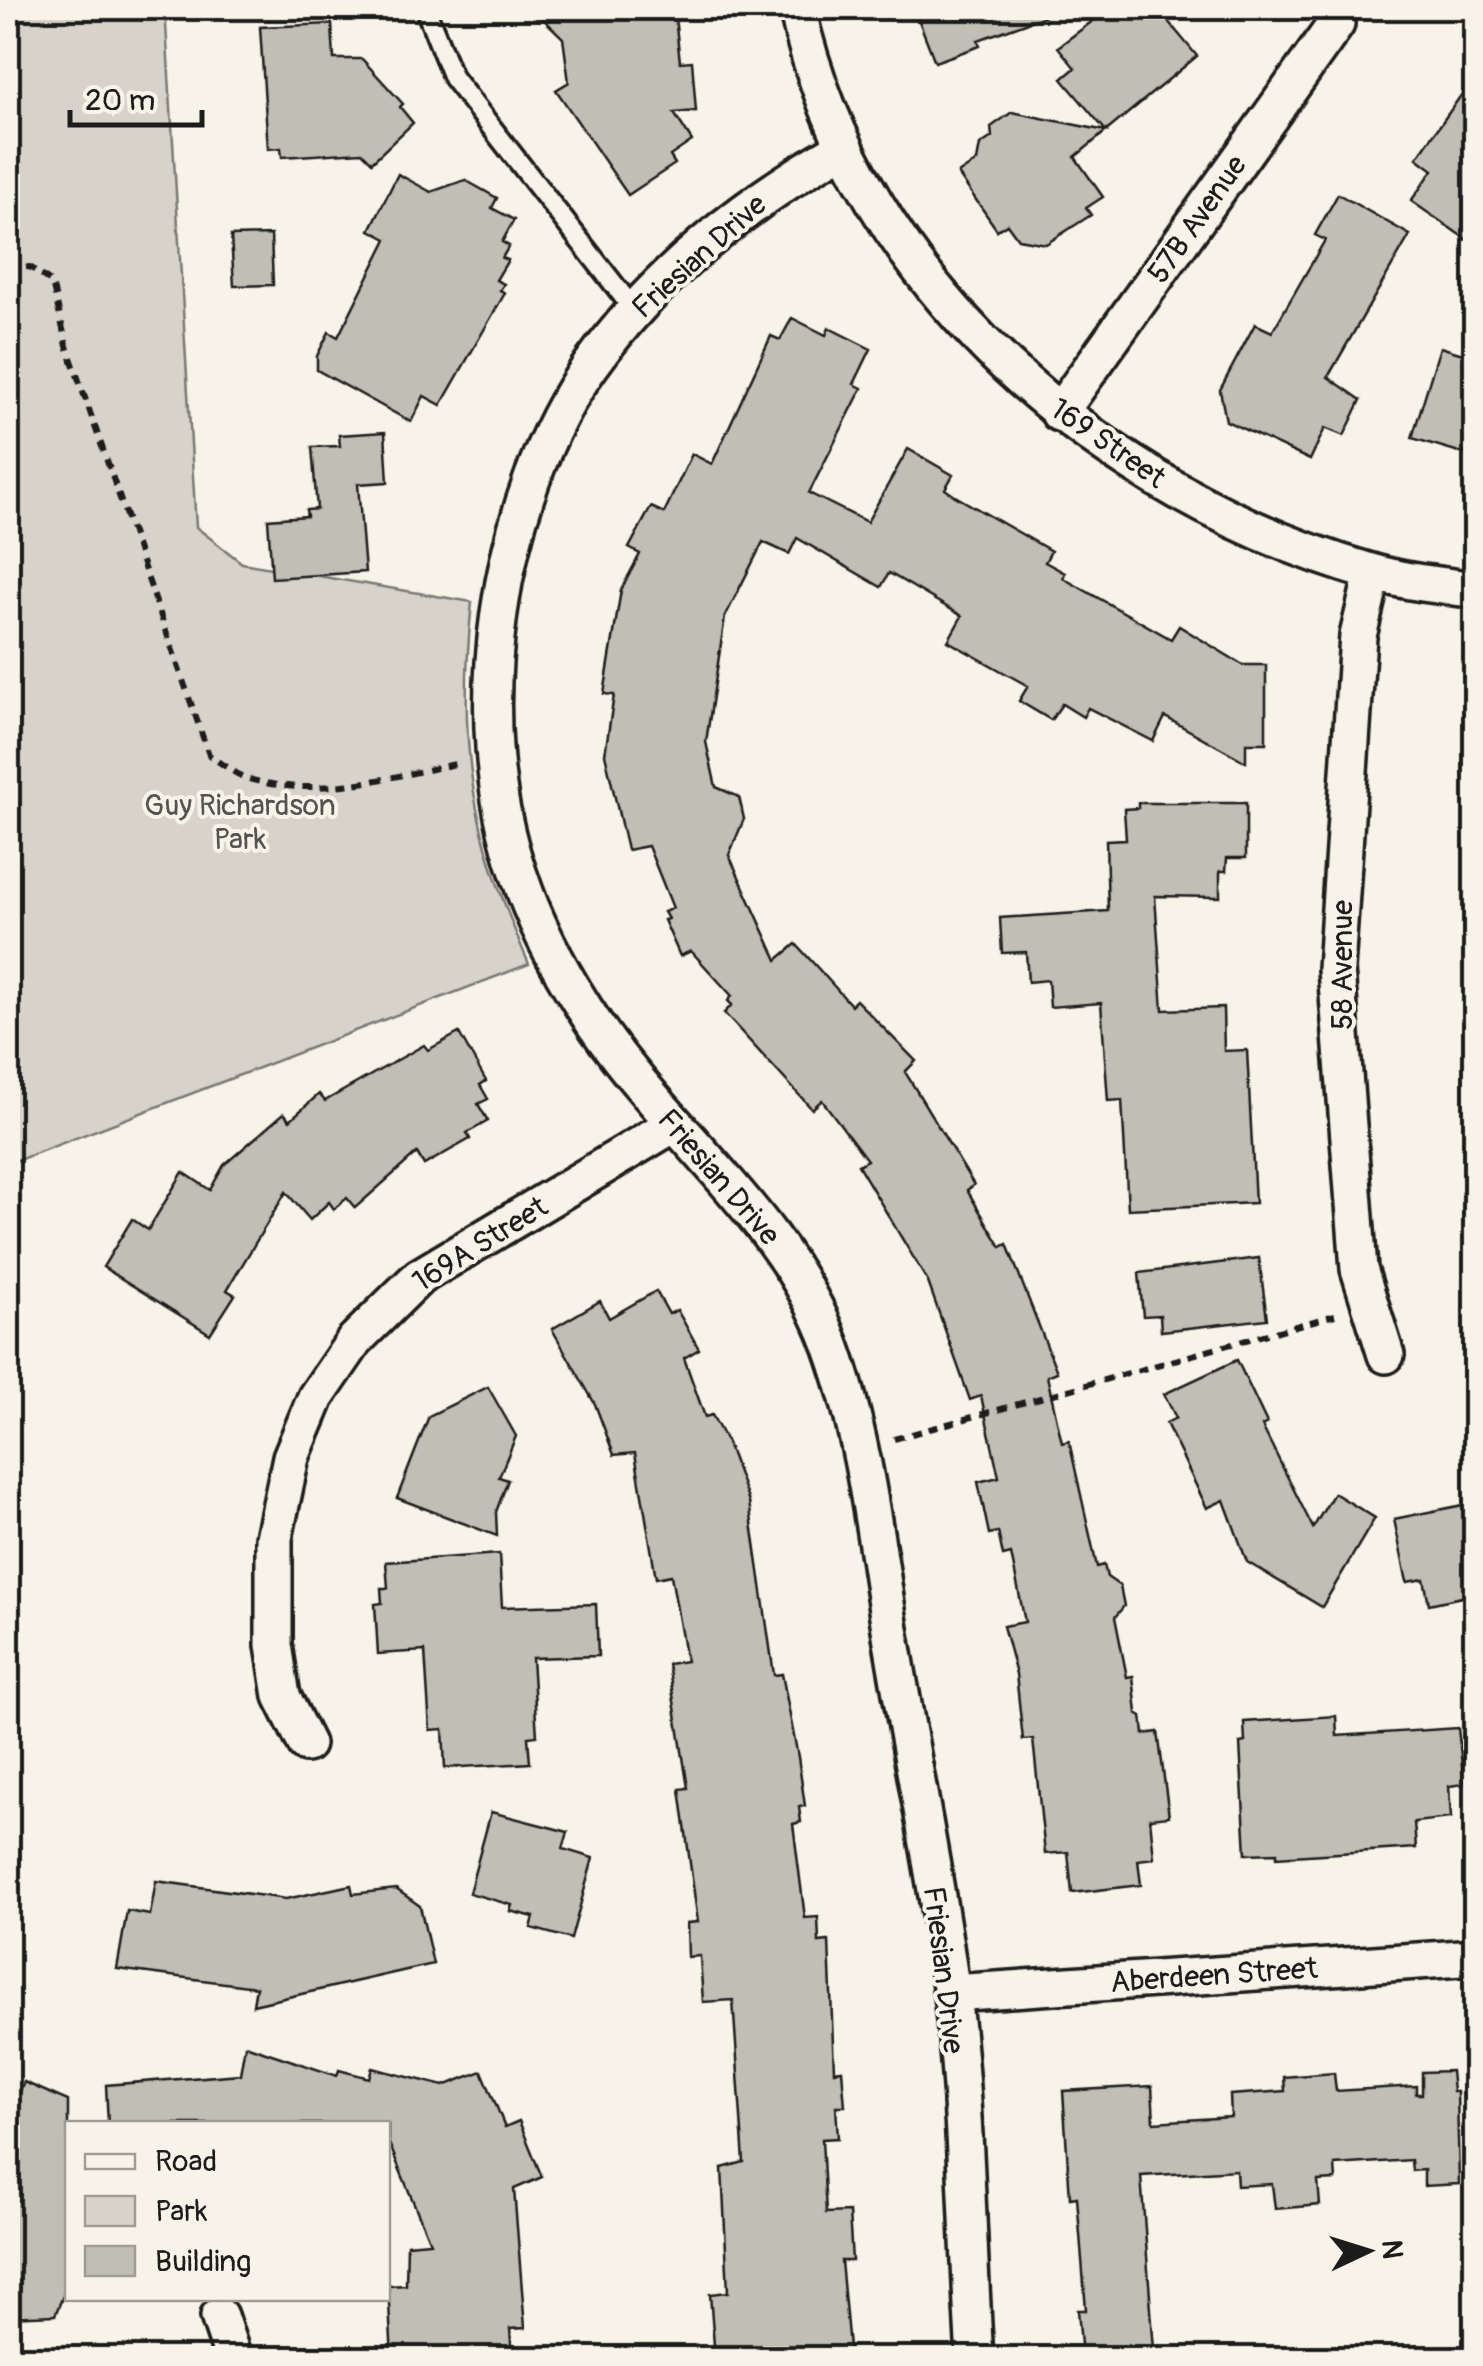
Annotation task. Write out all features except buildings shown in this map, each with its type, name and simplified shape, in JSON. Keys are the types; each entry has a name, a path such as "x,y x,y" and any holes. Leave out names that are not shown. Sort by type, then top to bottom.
{"street":[{"name":"169 Street","path":"797,8 842,148 935,288 995,354 1059,413 1134,468 1213,512 1373,573 1476,590"},
{"name":"57B Avenue","path":"1059,413 1336,24"},
{"name":"Friesian Drive","path":"842,148 784,181 634,310 588,369 554,430 526,502 497,612 494,707 501,804 518,873 546,939 615,1054 777,1242 832,1347 859,1448 952,1992 975,2358"},
{"name":"58 Avenue","path":"1373,573 1358,636 1336,969 1359,1270 1380,1339"},
{"name":"169A Street","path":"306,1744 282,1696 276,1662 274,1538 291,1456 316,1397 354,1340 419,1277 674,1124"},
{"name":"Aberdeen Street","path":"952,1992 1476,1958"},
{"path":"219,2316 233,2358"}],"lane":[{"path":"425,8 453,78 634,310"}],"path":[{"path":"8,269 30,267 52,282 67,346 209,755 246,779 300,787 352,785 462,763"},
{"path":"893,1439 1336,1314 1380,1339"}],"green space":[{"name":"Guy Richardson Park","path":"8,8 165,8 196,527 242,563 472,602 466,701 473,788 494,872 529,964 8,1164"}]}
